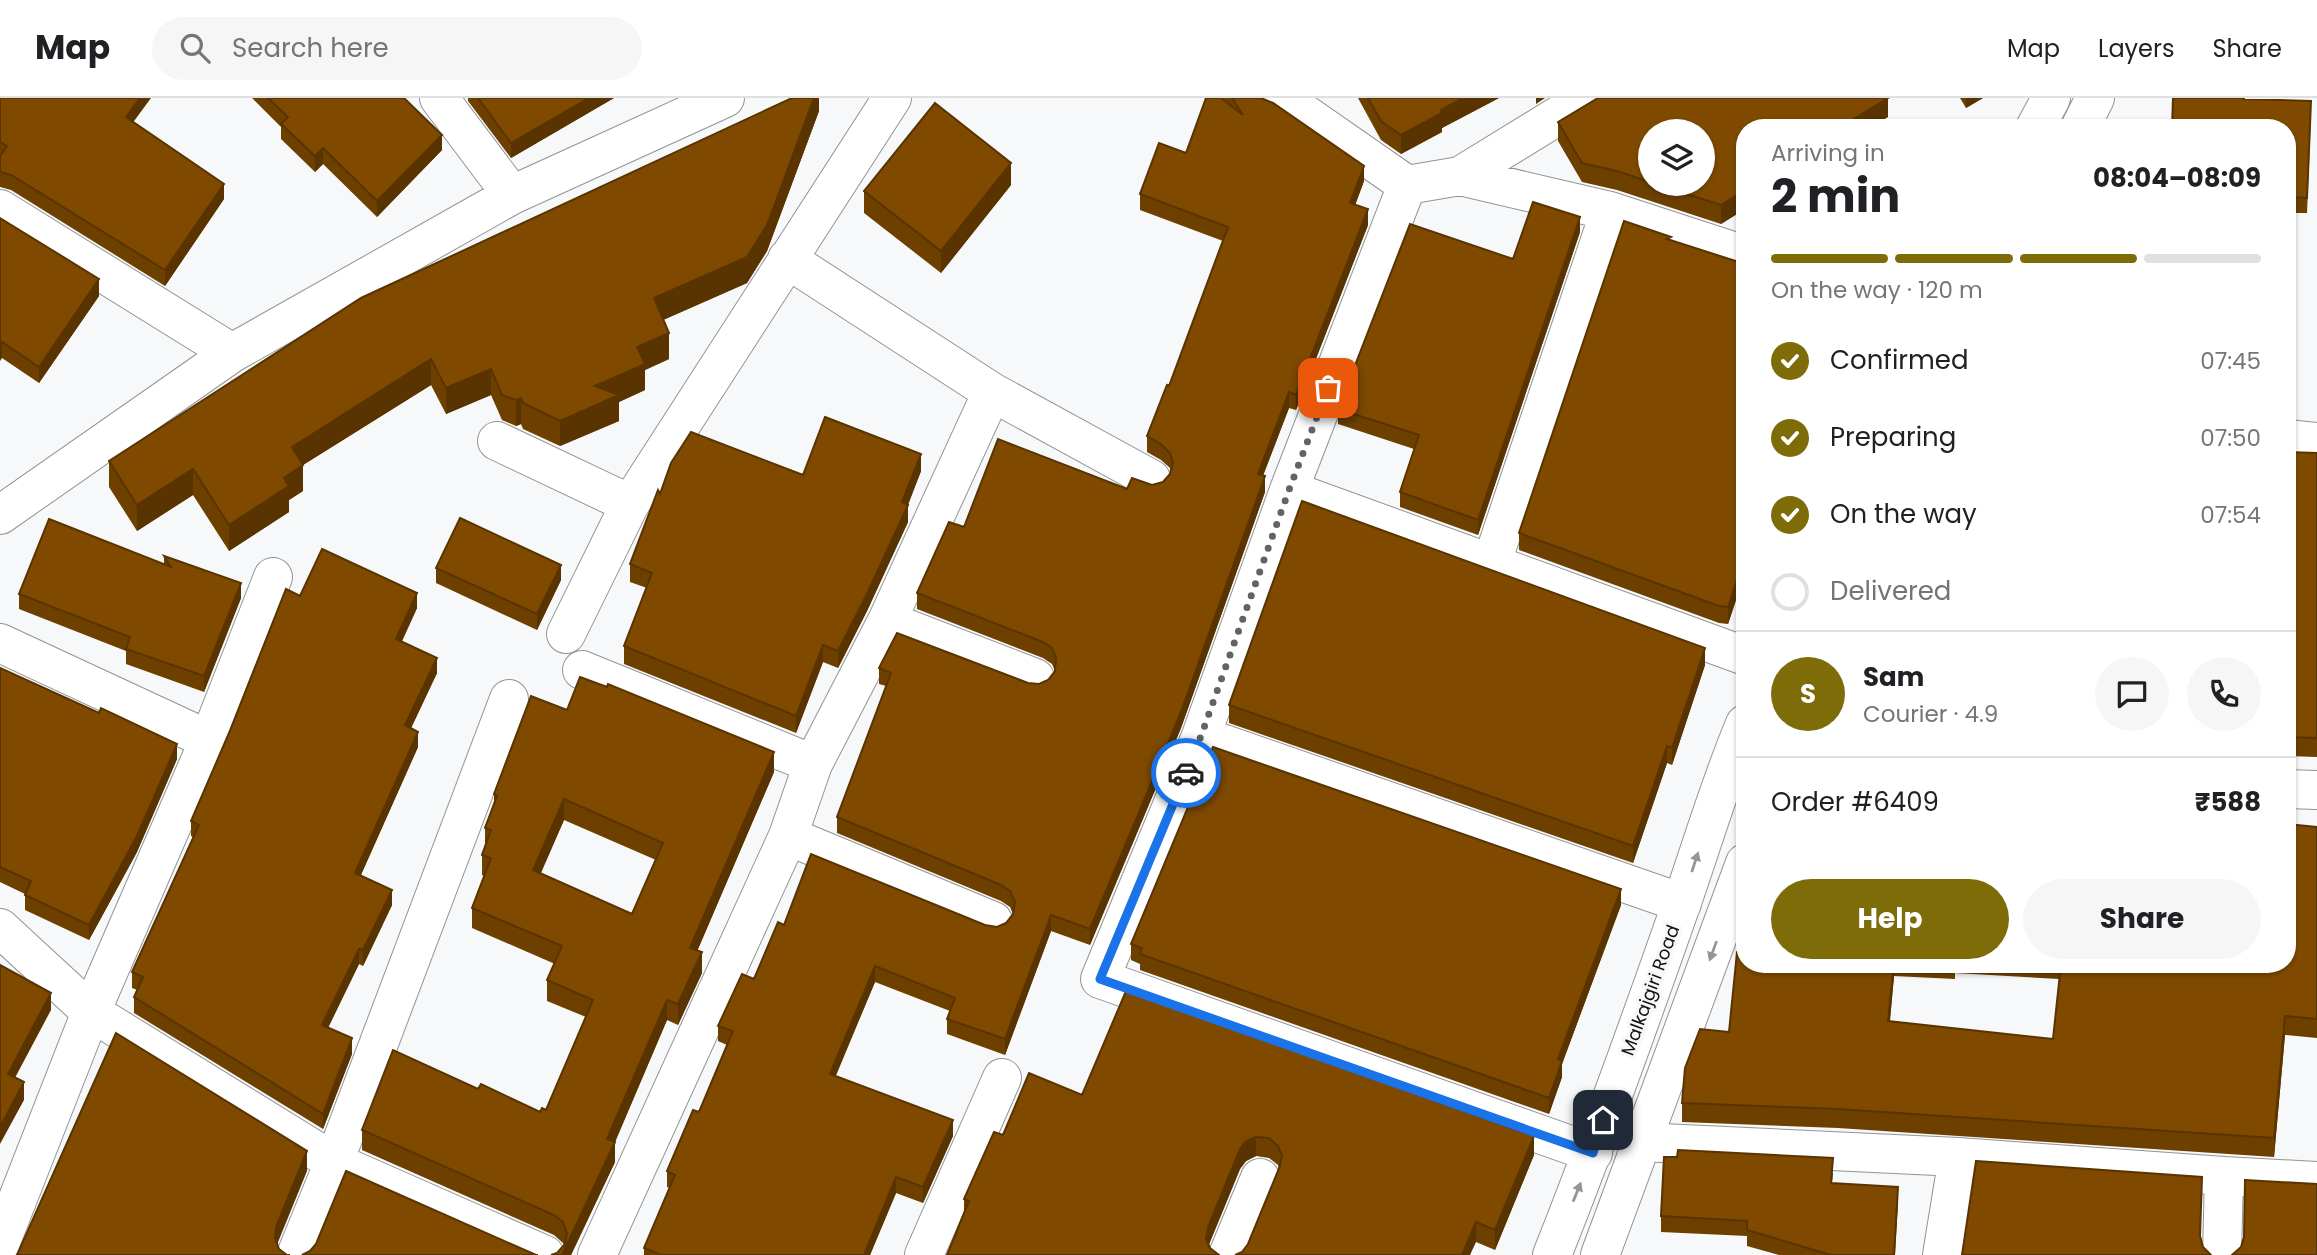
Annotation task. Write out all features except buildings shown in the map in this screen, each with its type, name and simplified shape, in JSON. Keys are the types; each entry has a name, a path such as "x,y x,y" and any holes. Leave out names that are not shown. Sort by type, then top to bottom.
{"street":[{"path":"439,98 512,195"},
{"path":"0,515 232,354 512,195 725,98"},
{"path":"566,634 630,504 892,98"},
{"path":"1282,98 1407,185 1460,176 1587,98"},
{"path":"2040,119 2051,98"},
{"path":"2084,119 2095,98"},
{"path":"1460,176 1610,211 1736,252"},
{"path":"1407,185 1289,490 1201,736 1100,979 1593,1153"},
{"path":"0,209 232,354"},
{"path":"1491,565 1610,211"},
{"path":"787,259 992,392 1151,479"},
{"path":"597,1255 788,836 813,764 887,621 992,392"},
{"path":"2296,440 2317,442"},
{"path":"497,441 630,504"},
{"path":"1289,490 1736,653"},
{"path":"0,1244 91,1012 209,740 273,577"},
{"path":"887,621 1035,678"},
{"path":"0,643 209,740"},
{"path":"582,670 813,764"},
{"path":"296,1255 334,1163 433,894 509,699"},
{"path":"1201,736 1682,903"},
{"name":"Malkajgiri Road","path":"1552,1255 1593,1153 1736,746"},
{"path":"2296,789 2317,790"},
{"path":"788,836 993,921"},
{"path":"1600,1255 1736,888"},
{"path":"0,928 91,1012 334,1163 545,1255"},
{"path":"924,1255 1002,1078"},
{"path":"1640,1142 1958,1157 2317,1181"},
{"path":"1942,1255 1958,1157"},
{"path":"2222,1255 2224,1176"},
{"path":"1228,1255 1260,1178"}],"way so far":[{"path":"1186,773 1328,388"}],"route":[{"path":"1186,773 1100,979 1593,1153 1603,1120"}]}
